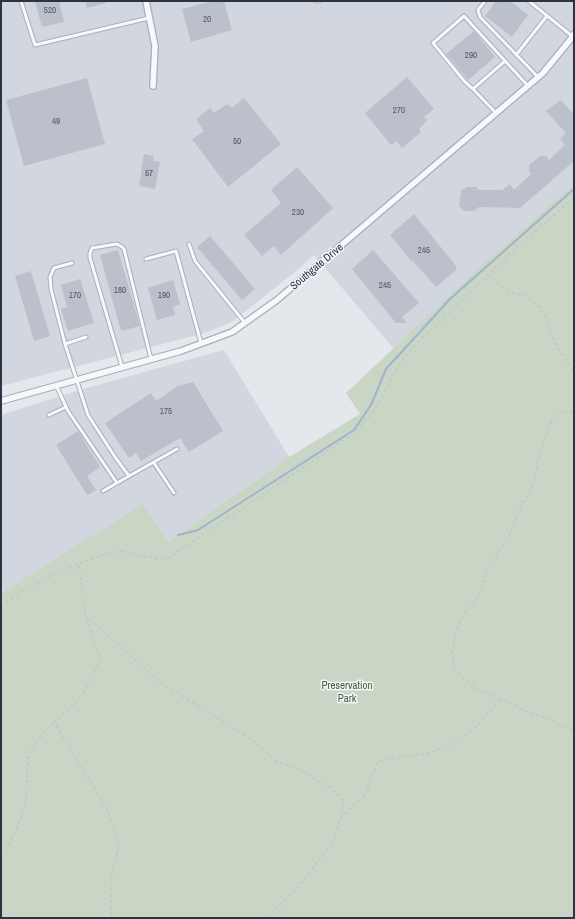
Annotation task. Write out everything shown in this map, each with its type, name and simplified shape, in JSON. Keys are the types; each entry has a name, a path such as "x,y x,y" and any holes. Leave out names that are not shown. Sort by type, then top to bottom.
{"street":[{"path":"146,1 155,46 153,86"},
{"name":"Southgate Drive","path":"1,401 181,351 232,332 282,296 528,86 548,68 573,35"}],"lane":[{"path":"21,1 35,45 149,18"},
{"path":"486,1 478,10 480,17 538,77"},
{"path":"528,1 573,35"},
{"path":"496,113 465,82 433,43 464,16 528,86"},
{"path":"516,54 547,16"},
{"path":"473,89 505,61"},
{"path":"122,367 90,258 92,248 116,244 124,250 151,359"},
{"path":"189,244 195,261 245,323"},
{"path":"146,259 176,252 201,344"},
{"path":"72,263 54,268 50,277 51,289 65,344 88,415 129,476"},
{"path":"65,344 86,337"},
{"path":"56,385 66,407 117,483"},
{"path":"49,415 66,407"},
{"path":"103,491 177,450"},
{"path":"154,464 174,493"}],"path":[{"path":"1,606 19,593 64,569 102,555 121,551 157,559 168,558 347,438 369,418 383,396 398,366 409,351 518,246 574,198"},
{"path":"488,275 509,292 525,296 538,305 548,321 549,331 565,360 574,371"},
{"path":"574,411 562,413 551,423 538,459 534,482 530,492 522,504 510,534 490,565 477,597 462,616 456,633 452,652 454,666 460,675 475,688 515,705 524,711 547,718 566,728 574,729"},
{"path":"1,855 10,842 21,818 26,800 28,758 35,743 54,722 76,702 92,680 100,658 85,614 79,564"},
{"path":"85,614 160,682 255,742 277,762 300,769 320,783 329,786 344,801 333,842 298,887 267,918"},
{"path":"340,817 366,794 378,761 433,752 453,743 472,731 501,699"},
{"path":"54,722 107,809 119,846 112,872 111,918"},
{"path":"568,918 574,915"}],"shaded area":[{"path":"1,1 574,1 574,184 482,265 394,349 314,255 233,321 208,332 1,386"},
{"path":"224,350 289,457 168,542 143,505 1,593 1,415 83,389"}],"green space":[{"name":"Preservation Park","path":"574,184 574,918 1,918 1,593 143,504 168,542 289,457 360,414 346,393 482,265"}],"building":[{"path":"35,1 59,1 64,22 42,27"},
{"path":"85,1 106,1 106,3 87,8"},
{"path":"213,1 224,1 232,30 191,42 182,9"},
{"path":"496,1 510,1 528,15 512,37 485,16"},
{"path":"474,31 495,57 468,80 446,54"},
{"path":"407,77 434,109 424,117 427,120 419,129 421,132 402,148 396,141 391,145 365,113"},
{"path":"87,78 105,144 24,166 6,100"},
{"path":"244,98 281,144 228,187 192,139 204,131 196,119 210,108 214,113 227,104 232,108"},
{"path":"561,100 574,115 574,161 520,208 479,207 475,211 464,211 459,206 461,191 467,187 476,187 479,190 502,190 510,184 514,190 531,174 529,171 529,165 540,156 546,156 549,160 565,145 560,139 566,133 546,111"},
{"path":"144,154 154,156 153,161 160,162 155,189 139,186"},
{"path":"297,167 333,208 281,255 274,246 262,256 244,235 281,203 271,190"},
{"path":"414,214 456,266 456,270 436,287 412,260 411,261 390,235"},
{"path":"210,236 255,289 242,300 197,247"},
{"path":"118,250 140,326 121,331 100,255"},
{"path":"373,250 419,303 402,317 407,323 396,323 352,269"},
{"path":"31,271 50,336 34,341 15,276"},
{"path":"80,279 94,323 68,331 61,309 67,307 61,285"},
{"path":"173,280 180,304 173,307 175,315 157,320 148,288"},
{"path":"193,382 223,431 189,452 180,438 141,461 136,453 129,458 105,423 151,393 156,401 178,386"},
{"path":"78,431 100,467 87,476 96,490 87,495 56,445"}],"waterway":[{"path":"178,535 198,530 354,430 371,405 386,369 450,299 574,189"}]}
